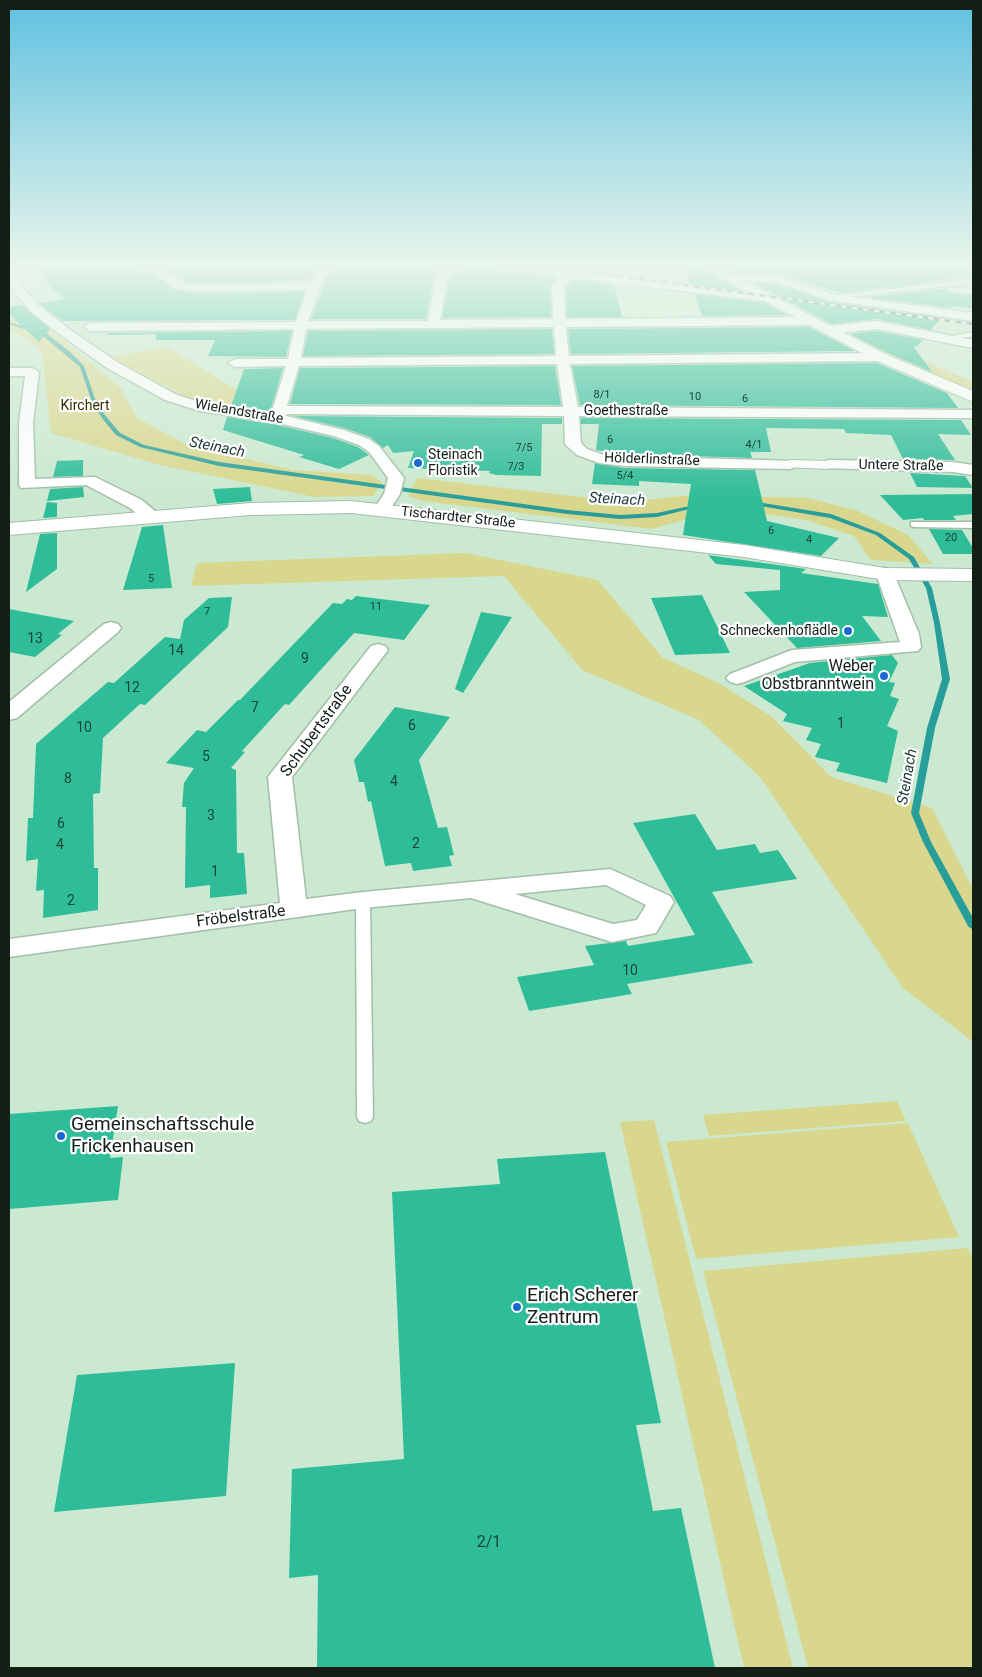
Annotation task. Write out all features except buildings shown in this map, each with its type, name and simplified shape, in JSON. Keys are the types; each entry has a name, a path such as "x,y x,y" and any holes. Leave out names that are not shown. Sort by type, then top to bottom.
{"street":[{"name":"Wielandstraße","path":"82,343 112,365 170,397 200,407 279,414 364,442 374,449 396,478 390,496"},
{"path":"279,414 298,343"},
{"name":"Hölderlinstraße","path":"562,343 571,411 573,444 582,452 599,458 790,464"},
{"path":"852,343 880,358 973,398"},
{"path":"235,363 880,358"},
{"path":"9,372 32,372 26,423 27,485"},
{"name":"Goethestraße","path":"279,414 571,411 973,414"},
{"path":"9,423 26,423"},
{"path":"790,464 828,465"},
{"name":"Untere Straße","path":"828,465 953,467 973,470"},
{"path":"9,486 89,480 136,504 150,516"},
{"name":"Tischardter Straße","path":"9,529 150,516 313,506 390,496 885,574 973,576"},
{"path":"737,678 792,656 911,647 909,634 885,574"},
{"path":"9,713 111,628"},
{"name":"Schubertstraße","path":"294,910 280,777 378,650"},
{"name":"Fröbelstraße","path":"9,948 362,900 610,877 661,902 646,927 612,933 473,890"}],"lane":[{"path":"914,524 973,525"},
{"path":"362,900 365,1117"}],"green space":[{"name":"Kirchert","path":"32,343 67,343 120,387 137,418 187,445 293,470 372,475 383,483 373,496 315,497 160,465 51,433 42,352"},
{"path":"859,343 884,343 973,382 973,394 912,370"},
{"path":"168,347 260,405 271,409 252,413 212,407 192,400 109,357"},
{"path":"417,478 625,502 692,495 808,498 858,511 908,535 933,564 871,560 854,536 806,520 764,514 699,516 652,529 423,501 408,496"},
{"path":"466,553 598,580 663,658 717,682 771,716 831,777 932,808 973,889 973,1042 903,988 760,777 699,720 582,670 504,576 191,586 197,563"},
{"path":"897,1101 906,1121 709,1136 703,1115"},
{"path":"654,1120 793,1668 744,1668 620,1122"},
{"path":"908,1123 959,1237 696,1259 666,1142"},
{"path":"968,1248 973,1260 973,1668 808,1668 703,1271"}],"waterway":[{"name":"Steinach","path":"56,343 82,366 95,405 107,421 118,434 142,446 219,464 567,512 620,517 657,515 699,506"},
{"name":"Steinach","path":"751,503 831,516 878,534 912,558 929,588 946,679 931,728 915,813 927,842 973,926"}],"place":[{"name":"Steinach Floristik","path":"418,463"},
{"name":"Schneckenhoflädle","path":"848,631"},
{"name":"Weber Obstbranntwein","path":"884,676"},
{"name":"Gemeinschaftsschule Frickenhausen","path":"61,1136"},
{"name":"Erich Scherer Zentrum","path":"517,1307"}]}
